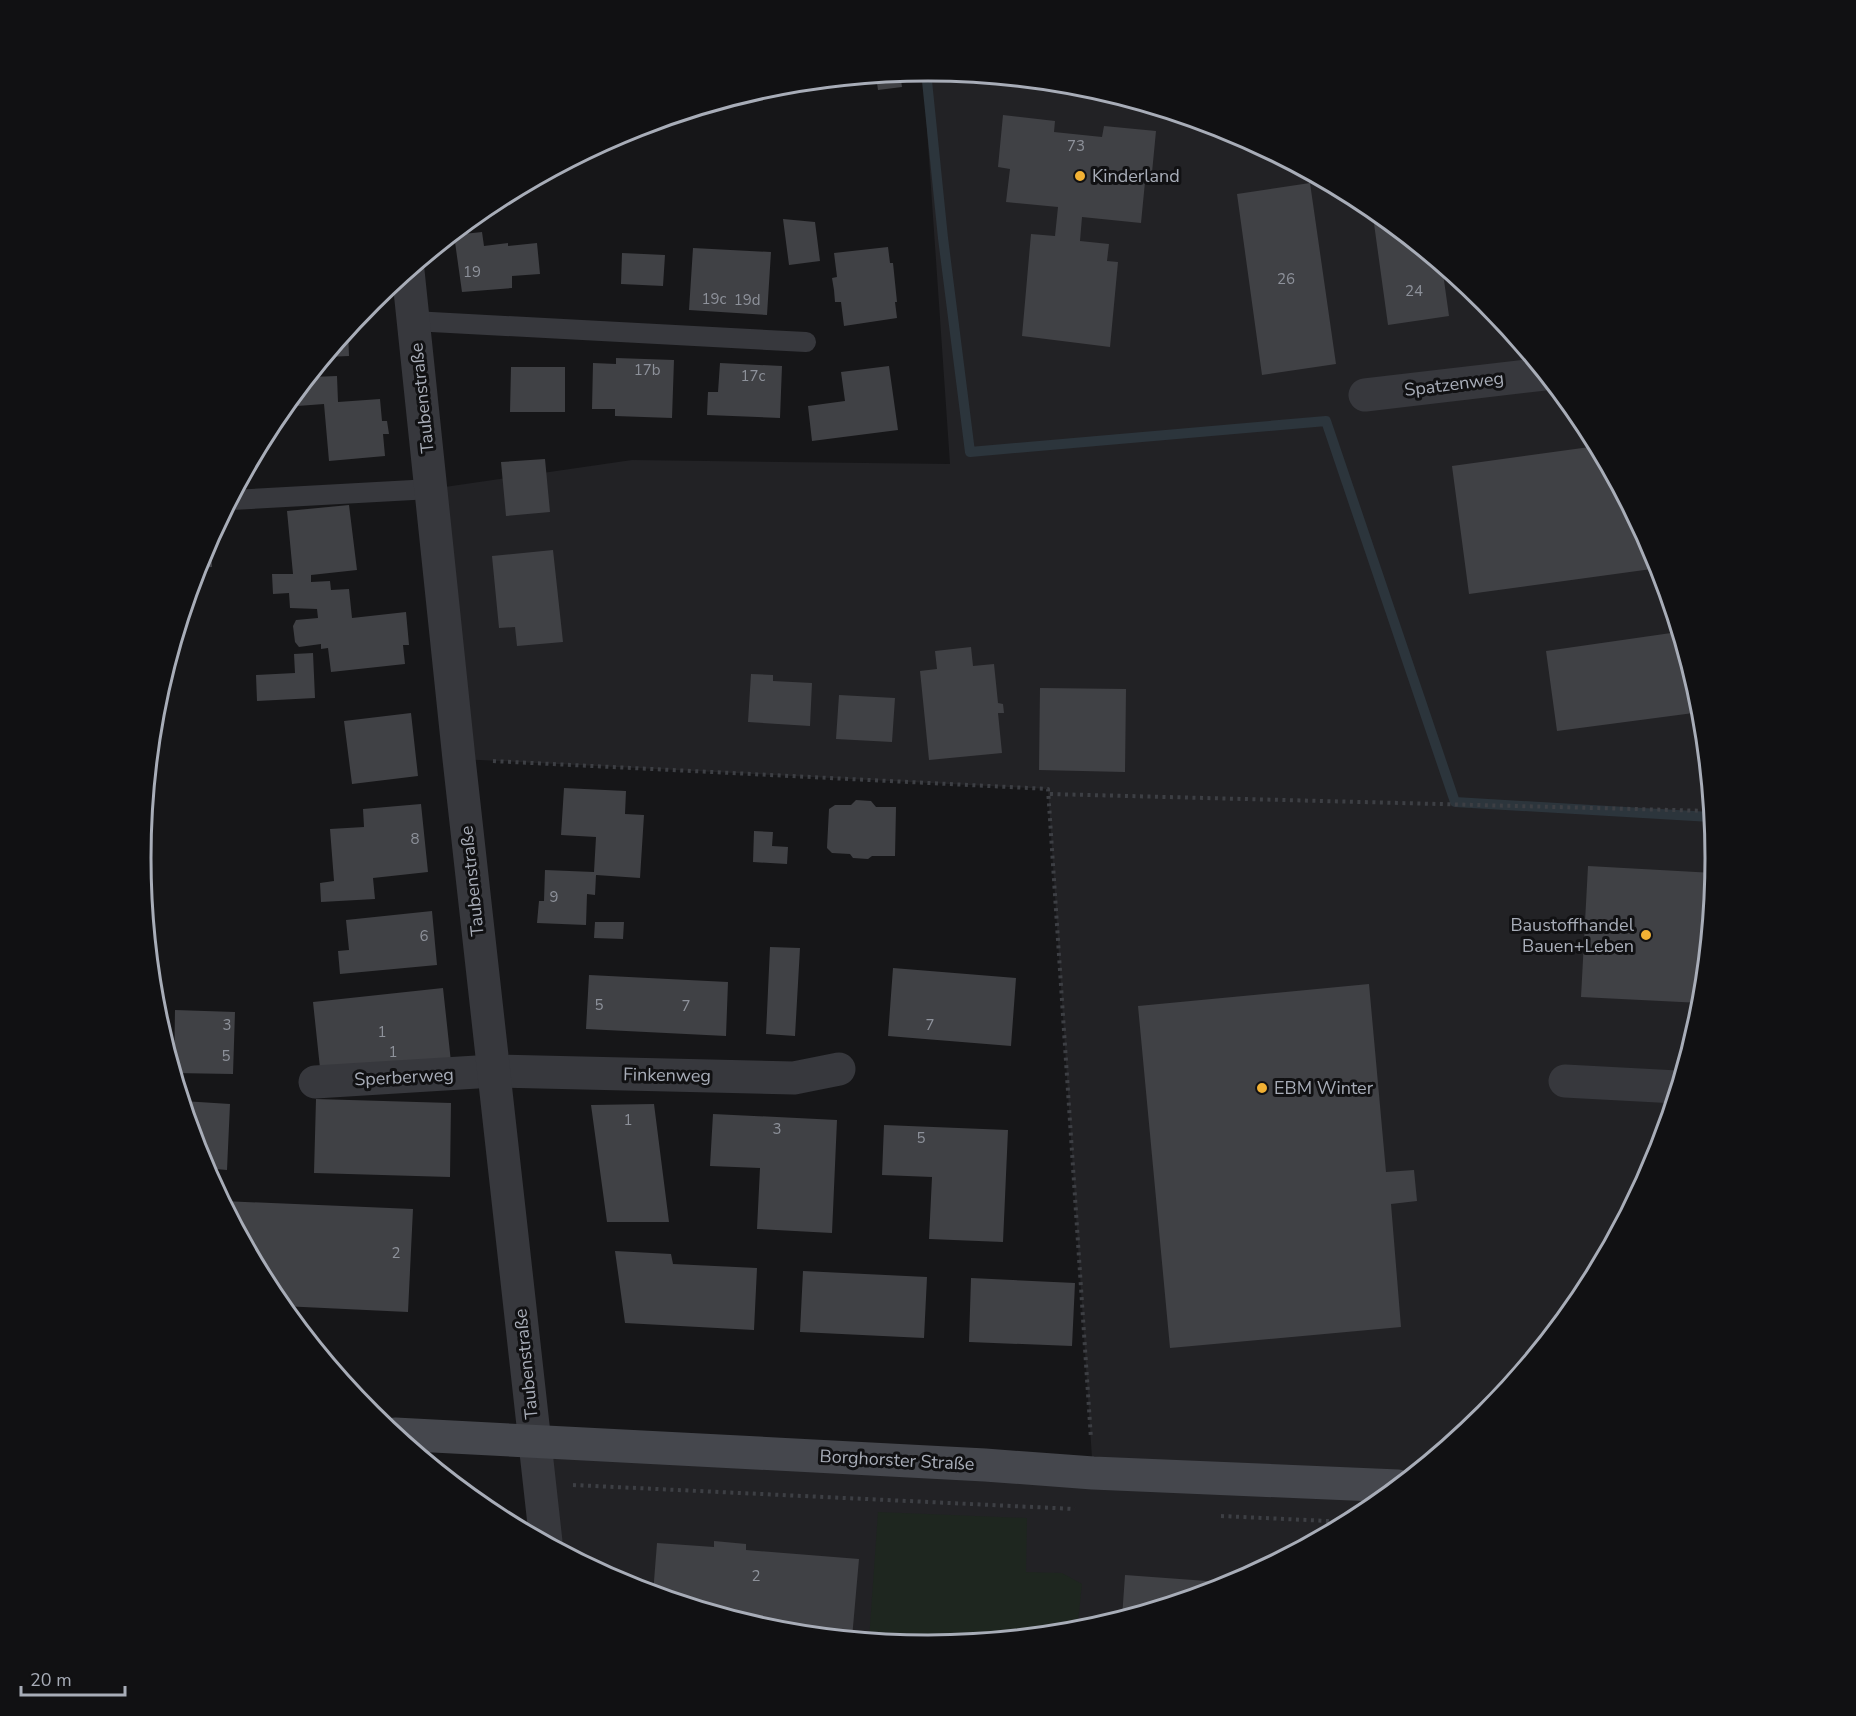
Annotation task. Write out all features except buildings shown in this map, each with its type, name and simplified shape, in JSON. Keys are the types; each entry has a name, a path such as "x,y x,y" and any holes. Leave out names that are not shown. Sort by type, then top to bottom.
{"main road":[{"name":"Borghorster Straße","path":"408,1435 973,1464 1094,1473 1385,1485"}],"street":[{"name":"Taubenstraße","path":"409,281 459,759 545,1534"},
{"name":"Spatzenweg","path":"1365,395 1536,375"},
{"name":"Finkenweg","path":"494,1071 794,1078 839,1069"},
{"name":"Sperberweg","path":"315,1082 494,1071"},
{"path":"1565,1082 1670,1088"}],"lane":[{"name":"Taubenstraße","path":"413,321 806,342"},
{"path":"239,500 431,489"}],"path":[{"path":"459,759 1048,789 1094,1473"},
{"path":"1050,794 1703,811"},
{"path":"540,1484 1087,1509"},
{"path":"1218,1515 1332,1521"}],"shaded area":[{"path":"924,81 1029,88 1129,107 1225,140 1272,161 1316,185 1360,212 1440,274 1512,346 1574,426 1625,514 1664,608 1679,657 1690,706 1703,807 1705,858 1703,909 1690,1010 1679,1059 1664,1108 1625,1202 1574,1290 1544,1331 1512,1370 1440,1442 1360,1504 1316,1531 1272,1555 1178,1594 1129,1609 1029,1628 928,1635 877,1633 776,1620 727,1609 631,1576 545,1534 535,1440 1093,1473 1048,789 459,759 431,489 632,460 950,464"},
{"path":"878,1512 1027,1518 1026,1572 1062,1573 1082,1584 1078,1620 979,1633 928,1635 870,1632"}],"waterway":[{"path":"927,81 943,238 970,452 1326,421 1455,802 1703,817"}],"place":[{"name":"Kinderland","path":"1080,176"},
{"name":"Baustoffhandel Bauen+Leben","path":"1646,935"},
{"name":"EBM Winter","path":"1262,1088"}]}
